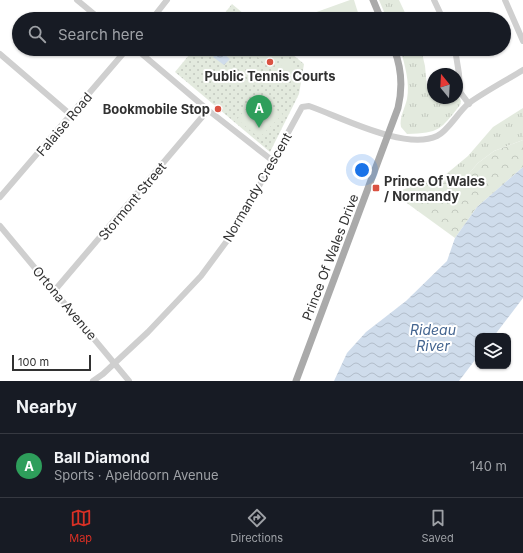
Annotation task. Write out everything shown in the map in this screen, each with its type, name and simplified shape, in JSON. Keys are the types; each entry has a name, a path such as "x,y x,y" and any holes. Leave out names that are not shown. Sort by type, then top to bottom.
{"main road":[{"path":"373,0 378,12"},
{"name":"Prince Of Wales Drive","path":"296,381 398,108 402,82 401,70 396,56"}],"street":[{"path":"77,0 92,12"},
{"path":"158,12 167,0"},
{"path":"434,0 440,12"},
{"path":"505,0 510,12"},
{"path":"511,14 523,41"},
{"path":"0,54 71,115"},
{"name":"Falaise Road","path":"0,197 121,56"},
{"path":"144,56 273,162"},
{"path":"456,56 460,92 468,104"},
{"path":"389,135 418,139 438,136 468,104 523,70"},
{"name":"Normandy Crescent","path":"93,381 148,332 201,276 235,230 300,110 305,106 389,135"},
{"name":"Stormont Street","path":"55,290 208,110"},
{"name":"Ortona Avenue","path":"0,226 55,290 129,381"}],"green space":[{"path":"350,0 354,0 358,12 317,12"},
{"path":"379,0 399,0 405,12 384,12"},
{"path":"232,4 242,12 226,12"},
{"path":"188,56 294,56 304,64 299,94 270,152 175,72"},
{"path":"256,56 281,56 271,69"},
{"path":"402,56 423,56 427,88 427,104 460,105 443,125 433,131 407,134 401,127 401,120 408,93"},
{"path":"287,58 301,70 293,80 279,68"},
{"path":"259,106 272,107 283,114 259,138 237,119 245,110"},
{"path":"523,108 523,140 494,151 478,163 459,185 445,175 468,156 493,127"},
{"path":"523,140 523,167 477,207 455,238 393,193 445,175 459,185 478,163 494,151"}],"water":[{"path":"226,56 230,59 224,65 213,57"},
{"name":"Rideau River","path":"523,167 523,298 496,333 475,333 475,360 459,381 334,381 347,353 366,332 406,301 447,261 455,238 477,207"}],"place":[{"name":"Public Tennis Courts","path":"270,62"},
{"name":"Bookmobile Stop","path":"218,109"},
{"name":"Ball Diamond","path":"259,128"},
{"name":"Prince Of Wales / Normandy","path":"376,188"}]}
